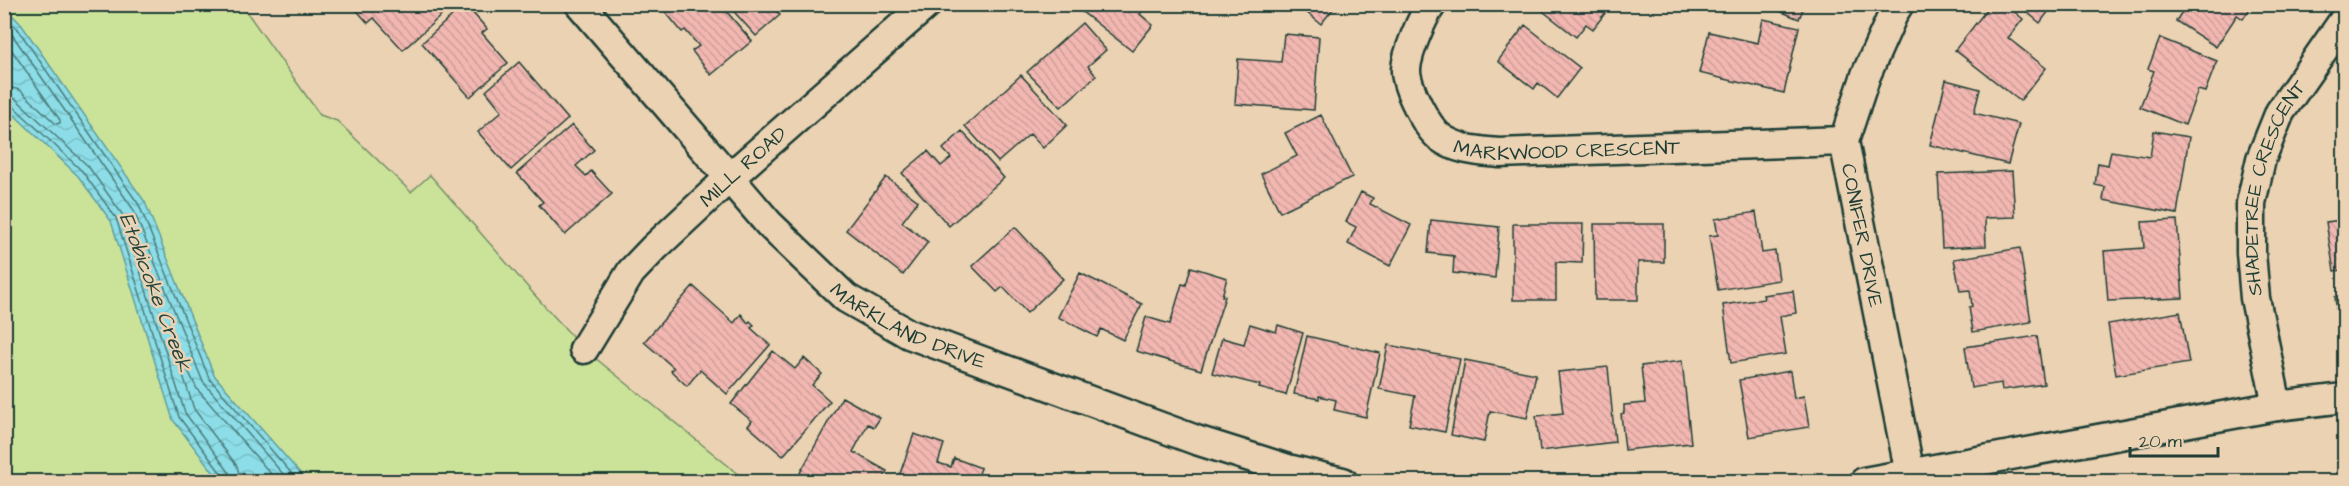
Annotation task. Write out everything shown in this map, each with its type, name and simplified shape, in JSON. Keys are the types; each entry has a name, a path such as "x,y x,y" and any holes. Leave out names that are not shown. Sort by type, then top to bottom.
{"street":[{"name":"MARKLAND DRIVE","path":"580,4 769,224 846,298 909,334 1286,475 1343,482"},
{"name":"MILL ROAD","path":"584,349 632,272 654,248 729,178 927,4"},
{"name":"MARKWOOD CRESCENT","path":"1432,4 1418,30 1406,69 1417,108 1440,138 1466,149 1499,153 1844,141"},
{"name":"CONIFER DRIVE","path":"1899,4 1866,75 1844,141 1910,474"},
{"name":"SHADETREE CRESCENT","path":"2277,406 2255,298 2251,203 2261,159 2280,112 2344,20"},
{"path":"1864,482 2277,406 2344,398"}],"green space":[{"path":"241,4 320,115 337,121 411,192 430,175 584,349 747,481 5,482 5,5"}],"water":[{"name":"Etobicoke Creek","path":"5,8 21,24 145,202 214,375 307,481 220,481 173,420 111,221 78,176 5,106"}],"building":[{"path":"454,4 403,50 374,18 368,23 352,5"},
{"path":"465,4 487,29 482,33 508,63 470,97 422,43"},
{"path":"668,4 720,4 752,41 711,75 692,51 699,46 685,30 682,32 663,9"},
{"path":"727,4 770,4 780,15 756,36"},
{"path":"1086,4 1147,4 1140,14 1153,25 1132,51 1081,11"},
{"path":"1296,4 1337,4 1321,24"},
{"path":"1540,4 1612,4 1593,29 1586,24 1576,37 1544,12"},
{"path":"1763,4 1805,4 1799,19"},
{"path":"1991,4 2005,4 2023,19 2008,38 2046,68 2020,101 1955,50"},
{"path":"2017,4 2054,4 2040,23"},
{"path":"2187,4 2253,4 2243,19 2237,15 2216,47 2176,21"},
{"path":"1763,19 1799,27 1784,93 1699,73 1709,32 1758,43"},
{"path":"1082,23 1106,50 1088,66 1096,76 1061,107 1027,72"},
{"path":"1525,25 1580,68 1557,98 1538,83 1534,89 1498,61"},
{"path":"1284,34 1319,37 1314,110 1235,104 1238,59 1281,62"},
{"path":"2160,38 2217,61 2205,92 2198,90 2185,125 2140,107 2154,71 2148,69"},
{"path":"519,62 568,119 511,170 478,132 502,111 486,91"},
{"path":"1021,75 1067,125 1043,148 1030,134 998,162 965,126"},
{"path":"1946,80 1980,89 1974,113 2019,124 2008,164 1930,145"},
{"path":"1321,115 1352,177 1280,212 1261,174 1297,156 1285,133"},
{"path":"572,125 594,150 576,166 586,176 591,171 612,194 565,235 539,205 543,202 517,173"},
{"path":"962,131 1004,178 949,226 902,173 928,151 941,166 951,158 943,149"},
{"path":"2154,131 2189,137 2177,214 2103,200 2105,187 2095,185 2098,163 2108,165 2111,151 2150,157"},
{"path":"2012,171 2015,217 1985,218 1986,246 1942,248 1938,174"},
{"path":"886,177 918,201 902,222 928,242 903,275 846,230"},
{"path":"1361,192 1373,198 1370,204 1411,225 1390,266 1348,244 1356,227 1346,222"},
{"path":"1756,212 1762,253 1775,251 1779,280 1718,290 1709,236 1718,235 1715,219"},
{"path":"2344,217 2344,270 2334,271 2326,222 2342,220"},
{"path":"1431,220 1499,227 1495,278 1453,273 1454,256 1428,253"},
{"path":"2177,220 2183,298 2108,301 2104,251 2144,248 2142,222"},
{"path":"1513,224 1583,224 1582,263 1556,262 1556,300 1513,300"},
{"path":"1594,224 1664,224 1664,262 1638,262 1638,300 1595,300"},
{"path":"1015,227 1063,279 1027,313 1003,287 997,292 972,266"},
{"path":"2020,248 2031,322 1973,332 1969,307 1972,306 1970,290 1960,291 1954,259"},
{"path":"1191,267 1227,278 1222,296 1225,296 1224,300 1201,370 1136,351 1146,317 1170,324 1182,284 1186,285"},
{"path":"1080,273 1142,304 1123,340 1101,329 1097,337 1058,317"},
{"path":"693,286 734,323 741,314 748,323 750,321 754,325 751,328 770,345 727,394 700,370 687,386 671,371 674,368 644,342"},
{"path":"1793,291 1796,313 1780,316 1786,354 1731,363 1723,305 1764,299 1763,295"},
{"path":"2344,296 2344,328 2339,329 2335,297"},
{"path":"2180,312 2189,363 2116,375 2108,324"},
{"path":"1250,324 1276,332 1278,325 1303,333 1286,395 1259,388 1260,385 1212,373 1222,338 1244,344"},
{"path":"1307,336 1380,353 1366,417 1334,410 1336,400 1294,394"},
{"path":"2037,336 2044,384 2002,390 2001,383 1971,388 1965,347"},
{"path":"1388,345 1460,359 1445,432 1409,425 1415,396 1379,389"},
{"path":"773,351 795,369 804,358 822,374 812,385 830,401 783,456 748,426 752,421 731,404"},
{"path":"1465,360 1536,374 1527,418 1490,411 1484,442 1451,435"},
{"path":"1682,361 1691,443 1625,450 1621,414 1624,413 1624,405 1645,403 1641,366"},
{"path":"1608,367 1615,442 1540,451 1536,416 1563,413 1558,372"},
{"path":"1790,371 1794,398 1804,396 1809,427 1749,437 1739,380"},
{"path":"842,397 880,418 874,427 868,424 853,452 887,471 882,482 805,482 802,480 805,476 800,473"},
{"path":"914,434 944,444 938,463 951,467 954,458 981,468 976,482 897,482"}]}
